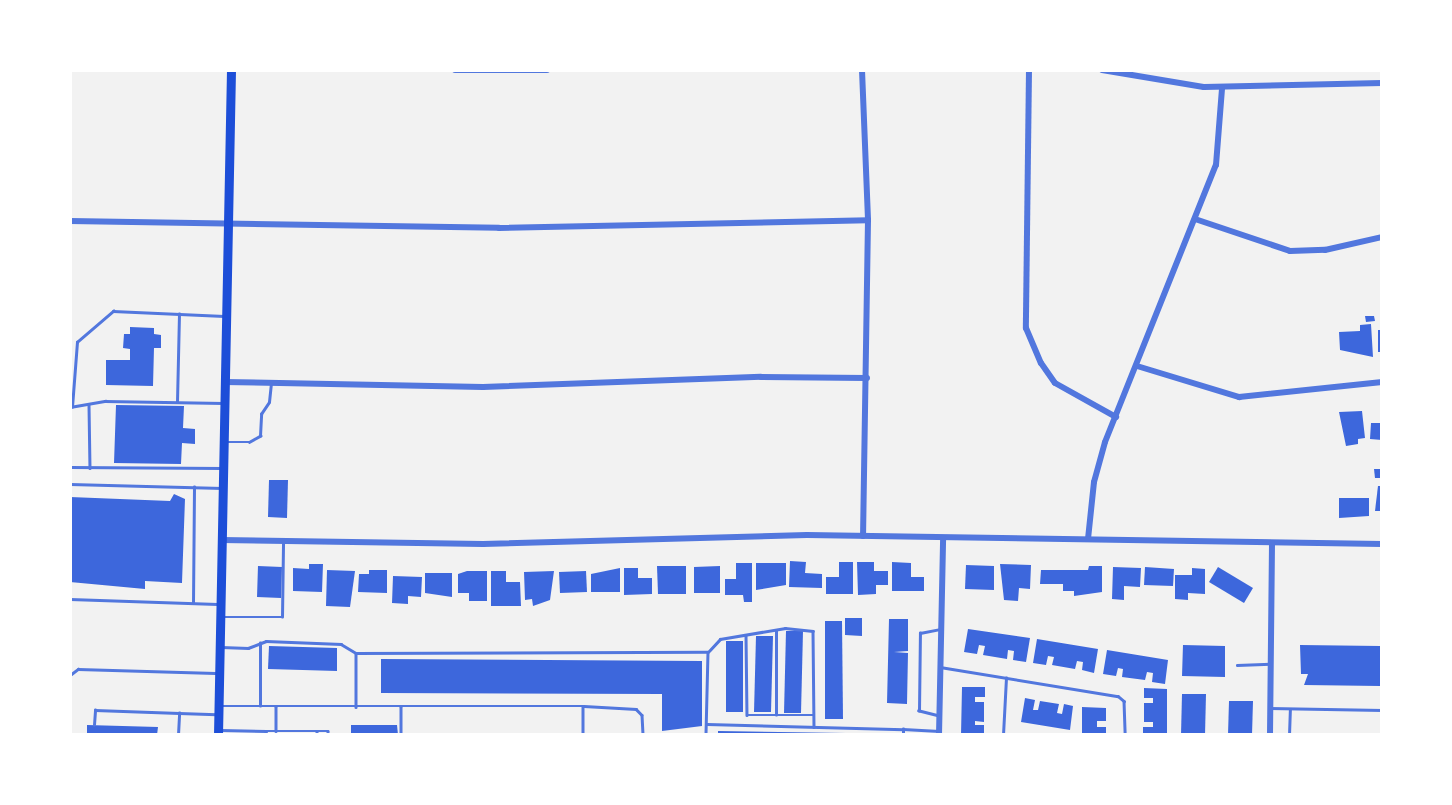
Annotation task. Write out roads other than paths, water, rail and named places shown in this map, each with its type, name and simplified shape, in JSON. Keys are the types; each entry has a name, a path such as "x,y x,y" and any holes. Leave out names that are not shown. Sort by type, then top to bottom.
{"main road":[{"path":"218,732 231,70"}],"street":[{"path":"454,70 547,70"},
{"path":"862,70 867,220 863,536"},
{"path":"1029,70 1026,328 1041,363 1055,383 1083,402 1116,417"},
{"path":"1102,70 1168,84 1223,88 1382,83"},
{"path":"1088,540 1098,467 1219,152 1223,88"},
{"path":"1195,219 1290,251 1325,250 1382,237"},
{"path":"70,221 499,228 867,220"},
{"path":"1137,366 1238,397 1382,382"},
{"path":"224,382 483,387 761,377 867,378"},
{"path":"221,540 505,544 863,536 1382,544"},
{"path":"939,733 943,538"},
{"path":"1270,735 1272,543"}],"lane":[{"path":"223,402 105,401 71,407 73,352 84,332 113,311 225,316"},
{"path":"177,402 179,314"},
{"path":"223,442 249,442 260,436 261,414 269,402 271,383"},
{"path":"89,405 90,468"},
{"path":"70,467 222,468"},
{"path":"70,484 222,488"},
{"path":"193,603 194,487"},
{"path":"219,617 282,617 283,541"},
{"path":"70,598 220,604"},
{"path":"706,735 708,652 720,639 807,627 813,631 814,727"},
{"path":"939,716 919,711 920,633 941,629"},
{"path":"776,630 776,715"},
{"path":"746,635 744,710 747,715 814,715"},
{"path":"260,643 260,706"},
{"path":"219,647 248,648 260,643 341,643 356,653 708,652"},
{"path":"356,653 356,707"},
{"path":"1237,665 1270,664"},
{"path":"940,667 1118,696 1124,701 1125,735"},
{"path":"70,674 78,669 218,673"},
{"path":"1003,735 1006,678"},
{"path":"94,725 95,710 179,713 260,706 583,706 636,709 642,715 643,735"},
{"path":"276,706 276,731"},
{"path":"583,706 583,735"},
{"path":"401,707 401,735"},
{"path":"1270,708 1382,710"},
{"path":"1289,735 1290,709"},
{"path":"178,735 179,713"},
{"path":"707,724 903,729 939,733"},
{"path":"903,729 903,735"},
{"path":"218,732 328,731 328,735"}]}
